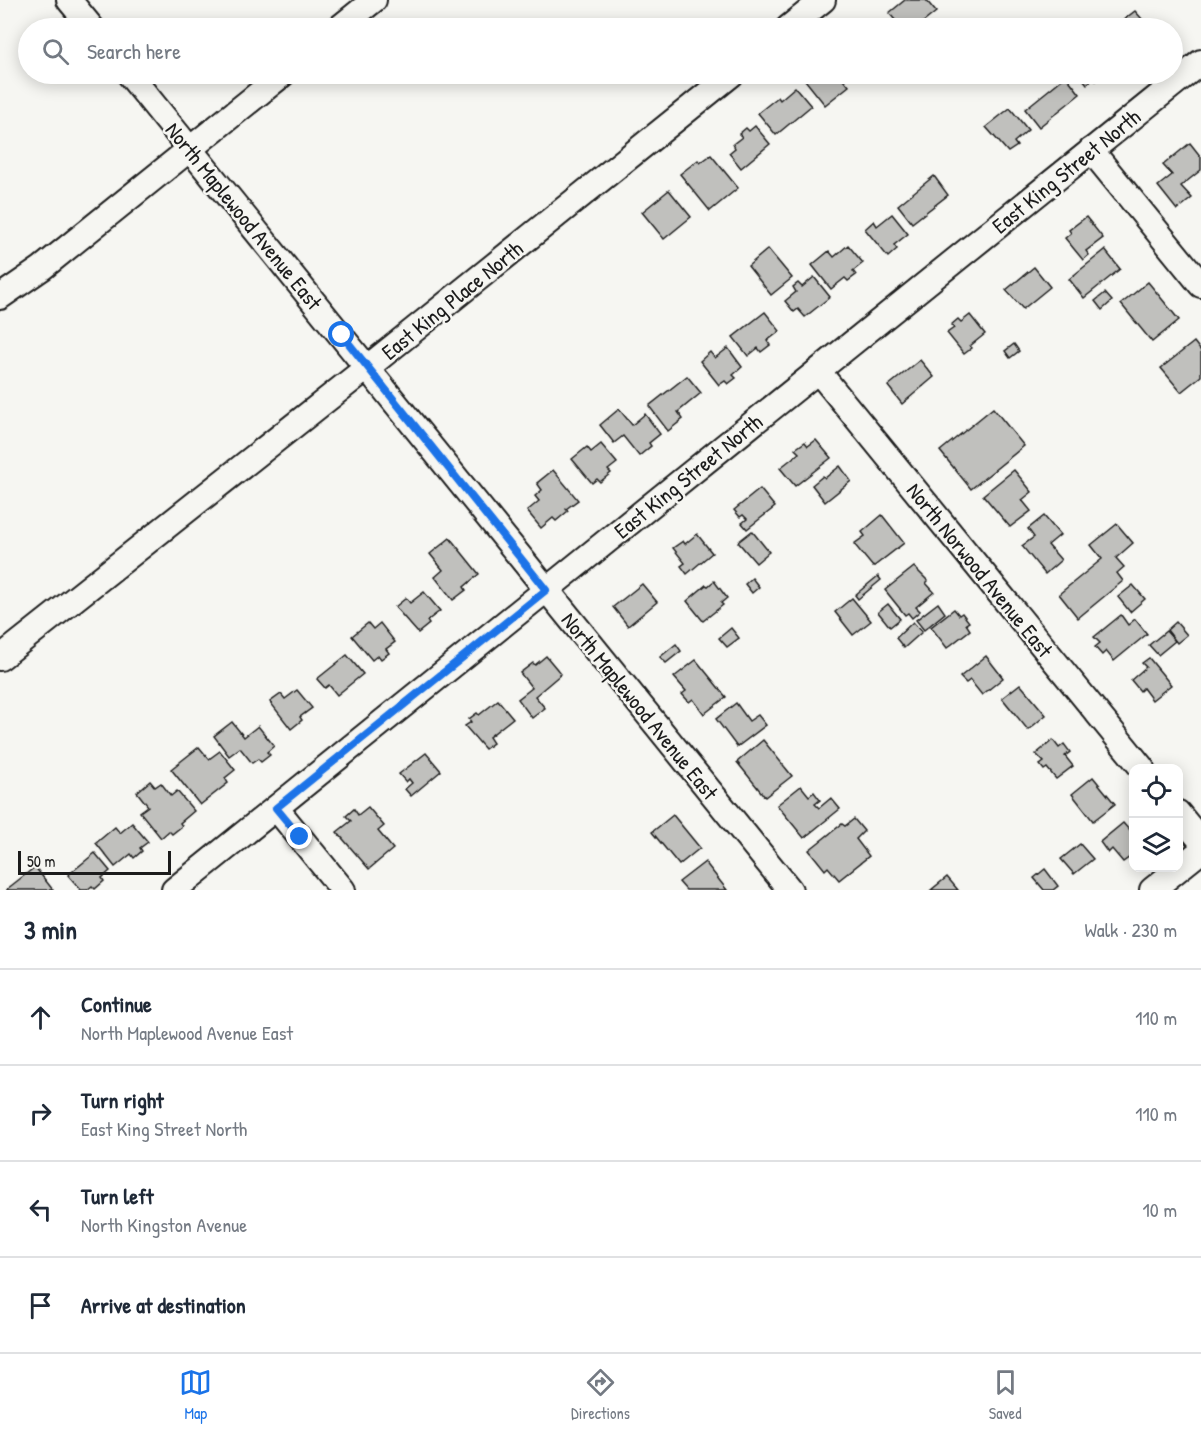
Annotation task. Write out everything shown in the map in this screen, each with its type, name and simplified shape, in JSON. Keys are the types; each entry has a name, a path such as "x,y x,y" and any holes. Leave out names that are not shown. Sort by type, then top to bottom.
{"street":[{"path":"69,0 84,18"},
{"path":"352,18 374,0"},
{"path":"800,18 823,0"},
{"name":"East King Street North","path":"1183,76 1201,62"},
{"name":"North Maplewood Avenue East","path":"137,84 790,890"},
{"path":"0,297 42,268 271,84"},
{"name":"East King Place North","path":"0,658 368,367 720,84"},
{"name":"East King Street North","path":"174,890 1174,84"},
{"path":"1091,150 1201,285"},
{"name":"North Norwood Avenue East","path":"818,371 1139,764"},
{"path":"276,808 343,890"},
{"path":"1183,818 1201,841"},
{"path":"1152,890 1201,851"}],"building":[{"path":"905,0 926,0 936,12 928,18 893,18 889,13"},
{"path":"1135,11 1141,18 1126,18"},
{"path":"808,84 847,84 849,86 825,105"},
{"path":"1056,84 1072,84 1080,94 1039,127 1025,109"},
{"path":"795,87 811,106 776,135 758,113 778,97 780,100"},
{"path":"1010,108 1028,130 1014,142 1017,146 1008,152 986,127"},
{"path":"755,126 770,144 741,168 729,153 735,148 733,144 742,137 739,134 746,128 749,131"},
{"path":"1190,143 1201,157 1201,170 1181,186 1192,198 1177,210 1158,186 1172,175 1163,165"},
{"path":"711,155 738,188 710,211 680,174 698,160 700,163"},
{"path":"934,176 948,195 912,223 898,205"},
{"path":"669,190 691,217 664,239 642,212"},
{"path":"892,214 908,234 894,245 897,249 888,257 865,229 874,221 877,226"},
{"path":"1086,217 1103,238 1086,251 1089,255 1083,260 1065,238 1071,233 1069,230"},
{"path":"848,245 863,263 853,271 856,275 848,281 845,278 831,289 812,265 829,251 834,257"},
{"path":"768,249 792,278 771,295 748,266"},
{"path":"1105,250 1120,269 1084,298 1069,279"},
{"path":"1034,267 1050,287 1023,309 1006,290"},
{"path":"814,277 830,297 805,317 798,309 794,312 785,301 796,292 793,287 798,283 802,287"},
{"path":"1148,282 1179,320 1152,342 1121,304"},
{"path":"1105,293 1112,301 1102,310 1095,301"},
{"path":"765,312 780,331 767,341 770,345 761,352 758,348 748,356 733,337"},
{"path":"970,315 985,334 964,354 947,333 954,328 951,325 958,319 961,322"},
{"path":"1194,342 1201,351 1201,376 1181,392 1161,368"},
{"path":"1014,344 1019,351 1010,358 1005,351"},
{"path":"728,348 742,367 733,375 736,378 728,384 725,381 719,385 700,361 710,352 715,358"},
{"path":"920,360 934,377 902,404 888,386"},
{"path":"687,376 701,393 678,412 683,419 668,431 649,406"},
{"path":"993,408 1024,446 971,489 940,451"},
{"path":"619,409 632,425 645,414 660,434 639,456 623,436 614,443 600,425"},
{"path":"816,440 831,458 795,486 780,468 799,453 795,449 805,442 808,446"},
{"path":"601,444 617,463 608,470 611,473 600,482 597,479 592,483 572,459 587,447 591,452"},
{"path":"840,466 851,481 825,502 812,485"},
{"path":"553,470 578,500 556,521 553,518 541,528 527,511 539,501 535,496 542,490 537,483"},
{"path":"1014,470 1032,492 1022,500 1031,511 1010,527 983,495"},
{"path":"760,489 775,507 747,529 742,523 747,519 743,515 740,517 734,510"},
{"path":"882,515 904,543 873,567 854,544 865,536 862,532"},
{"path":"1044,516 1060,535 1048,545 1061,560 1045,574 1022,546 1034,537 1028,529"},
{"path":"1117,524 1133,543 1116,558 1124,567 1117,573 1123,581 1078,618 1059,594 1102,559 1091,545"},
{"path":"752,531 769,552 756,563 738,542"},
{"path":"697,534 712,553 687,574 681,566 685,563 673,548 683,541 685,544"},
{"path":"450,538 479,574 464,587 466,590 453,600 435,577 443,570 430,554"},
{"path":"914,567 928,581 926,583 934,592 916,607 920,611 912,618 908,613 905,615 885,590"},
{"path":"878,576 881,580 858,599 855,595"},
{"path":"752,578 759,587 752,593 745,584"},
{"path":"714,581 727,598 721,603 723,605 703,621 687,601"},
{"path":"642,584 657,602 628,626 613,607"},
{"path":"1133,585 1145,599 1130,612 1118,597"},
{"path":"424,592 440,611 427,621 429,624 418,633 395,607 406,598 410,603"},
{"path":"852,598 871,621 853,635 835,612"},
{"path":"938,603 945,613 924,630 916,620"},
{"path":"888,604 900,619 890,627 878,612"},
{"path":"954,609 959,615 962,613 969,622 966,624 970,630 947,648 931,627"},
{"path":"1121,615 1128,625 1135,619 1147,634 1114,661 1106,651 1102,655 1095,647 1100,643 1094,637"},
{"path":"913,622 922,632 904,648 896,638"},
{"path":"1176,622 1187,635 1177,643 1167,630"},
{"path":"368,623 373,629 380,623 395,642 386,649 389,653 381,659 378,655 372,660 352,636"},
{"path":"731,628 739,638 727,647 719,638"},
{"path":"1166,631 1175,641 1158,655 1149,645"},
{"path":"676,644 681,651 666,663 660,657"},
{"path":"347,655 363,674 337,695 329,685 325,688 317,679"},
{"path":"546,656 561,674 535,696 545,708 532,718 518,699 532,688 520,673"},
{"path":"986,656 1003,678 982,695 970,680 966,683 960,677"},
{"path":"1149,658 1171,685 1152,700 1143,688 1140,691 1131,680 1146,667 1142,663"},
{"path":"696,660 726,697 704,714 693,699 689,702 682,694 686,691 674,677"},
{"path":"1020,684 1046,715 1028,730 1002,698"},
{"path":"297,690 312,708 300,717 302,720 291,729 270,702 281,694 285,699"},
{"path":"498,700 513,718 489,737 493,743 485,749 465,726 471,722 469,719 477,713 479,715"},
{"path":"736,703 749,721 758,715 766,725 737,747 716,719"},
{"path":"232,722 244,737 258,726 274,746 267,752 270,755 261,762 258,759 252,763 240,748 229,756 214,736"},
{"path":"763,740 792,776 765,797 737,762"},
{"path":"1053,740 1059,748 1064,744 1070,752 1065,756 1073,766 1056,779 1047,768 1044,770 1040,765 1044,762 1036,754"},
{"path":"199,747 209,759 220,751 235,770 225,778 228,783 200,805 171,769"},
{"path":"426,753 441,771 411,796 405,789 412,783 409,779 406,782 399,774"},
{"path":"1093,777 1115,804 1093,821 1072,794"},
{"path":"150,781 155,787 161,783 171,796 177,791 194,811 180,823 182,826 172,834 169,831 161,838 140,812 148,806 137,792"},
{"path":"801,786 809,796 814,792 820,800 815,804 819,808 831,798 840,809 804,838 777,805"},
{"path":"368,807 384,826 378,831 393,849 369,869 337,832 351,821 346,816 354,809 358,815"},
{"path":"673,815 700,848 679,865 652,832"},
{"path":"854,819 864,831 856,839 869,856 839,880 828,867 825,870 809,850 842,824 845,826"},
{"path":"132,823 148,842 140,848 142,851 134,858 131,854 115,867 96,843 115,827 120,833"},
{"path":"1123,823 1129,830 1129,858 1123,862 1112,849 1108,853 1100,842"},
{"path":"1080,844 1093,859 1074,874 1061,859"},
{"path":"95,853 110,871 95,889 92,886 87,890 81,890 68,875"},
{"path":"705,862 727,890 686,890 679,882"},
{"path":"35,867 53,890 7,890 7,889"},
{"path":"1045,869 1058,886 1053,890 1044,890 1034,878"},
{"path":"947,877 958,890 931,890"}],"route":[{"path":"300,837 276,808 546,590 342,335"}]}
